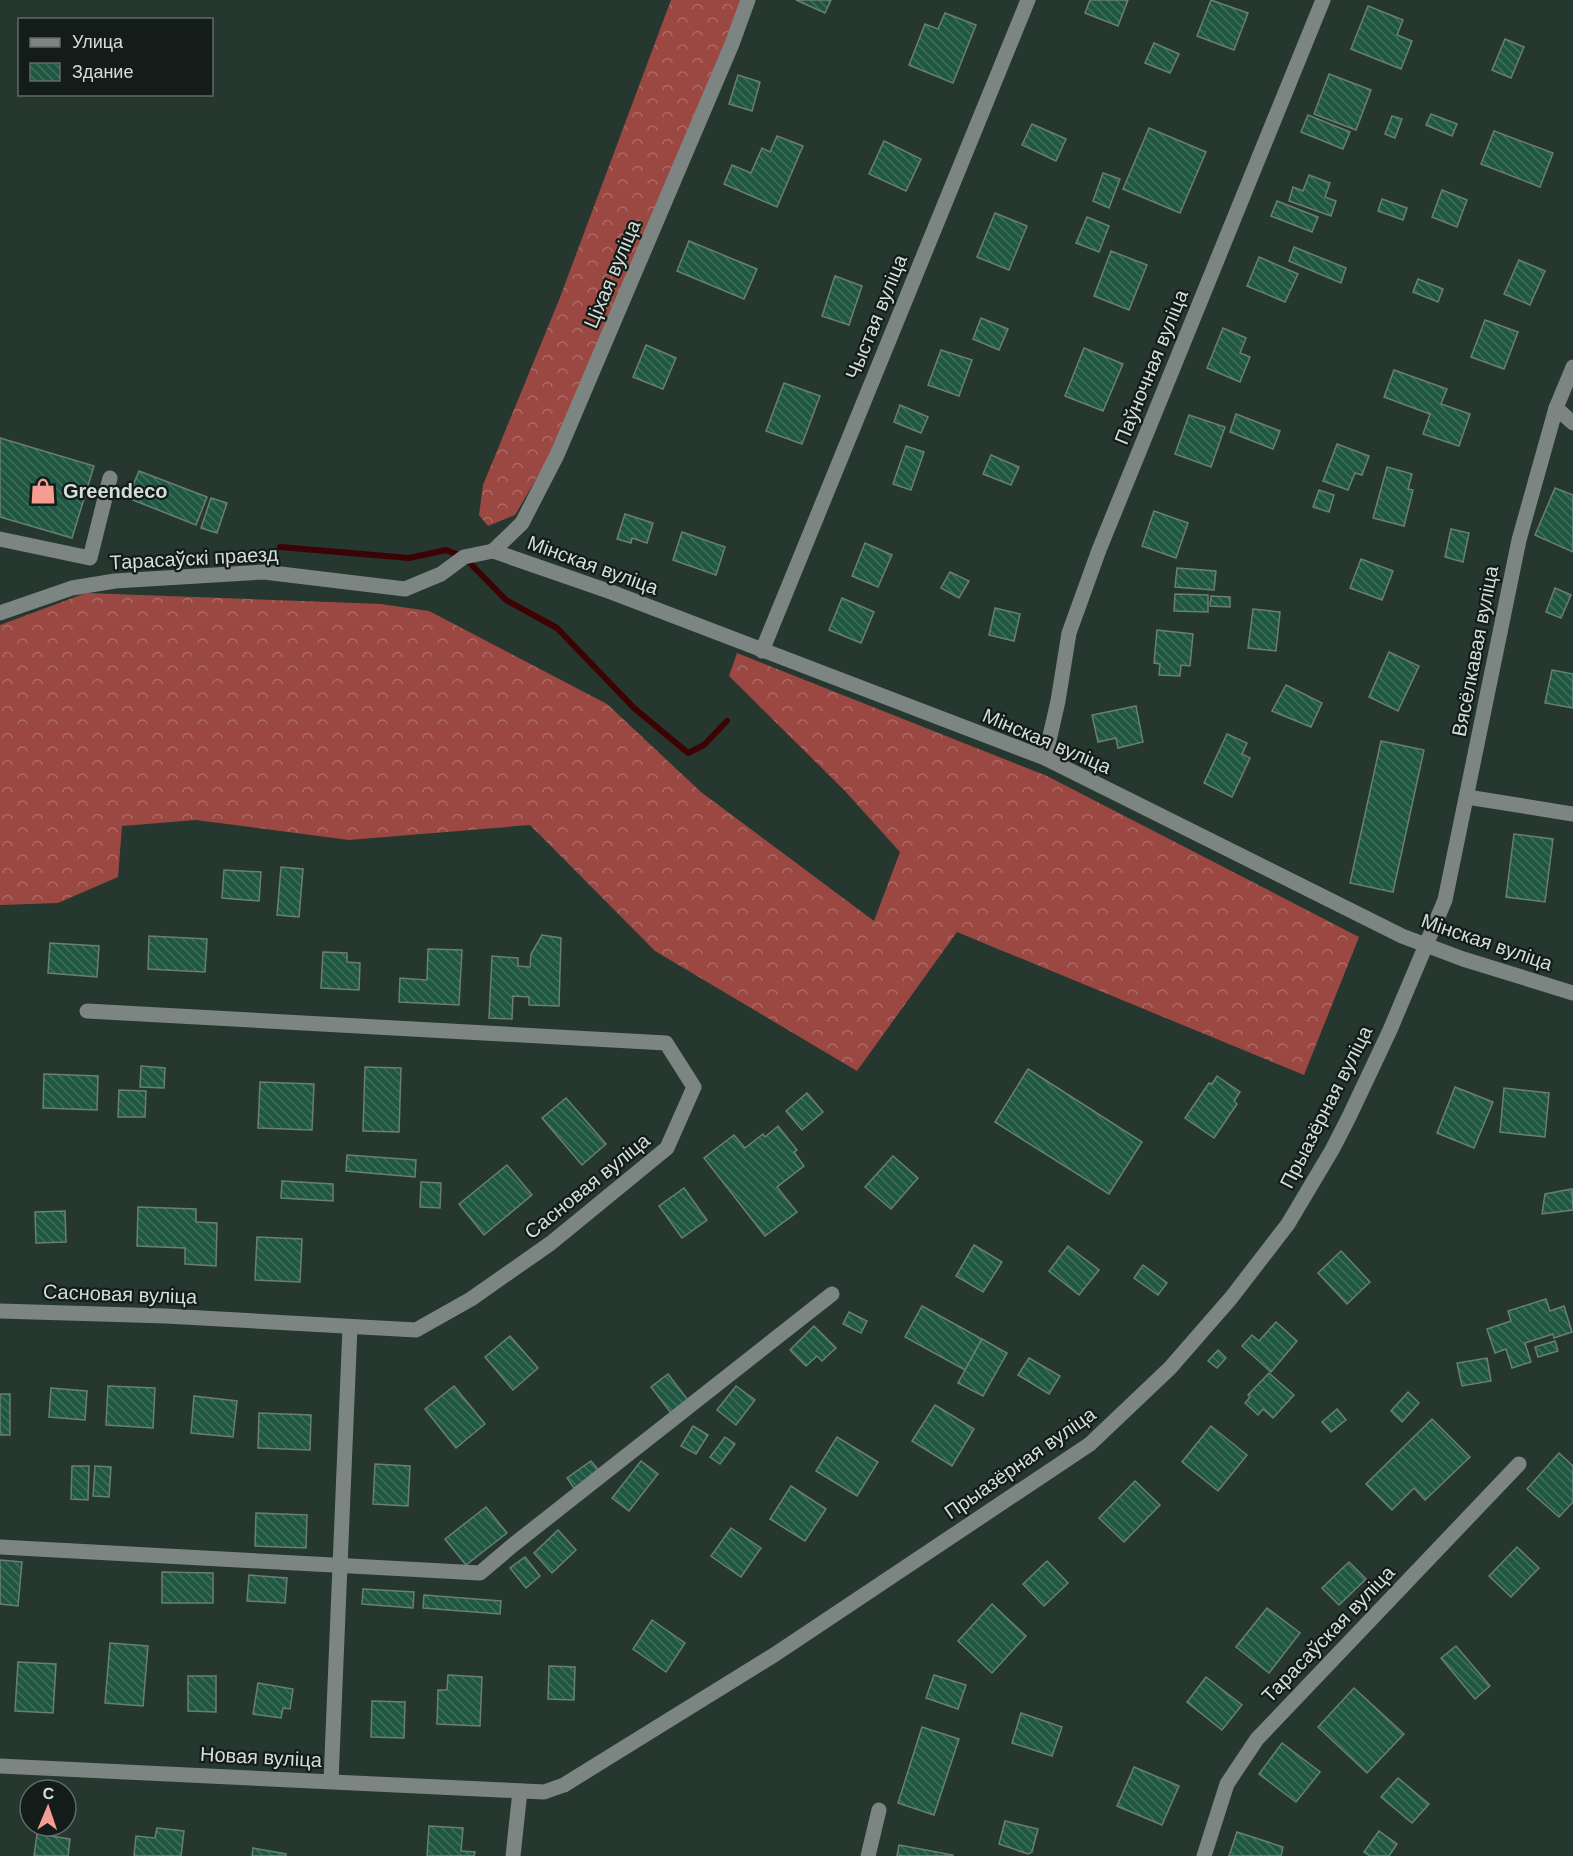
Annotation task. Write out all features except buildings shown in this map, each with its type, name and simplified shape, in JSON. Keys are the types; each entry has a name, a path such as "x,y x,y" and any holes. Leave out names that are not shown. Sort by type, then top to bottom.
{"street":[{"name":"Ціхая вуліца","path":"494,551 522,523 557,455 728,55 748,0"},
{"name":"Чыстая вуліца","path":"762,651 1028,0"},
{"name":"Паўночная вуліца","path":"1044,758 1058,701 1069,633 1099,550 1323,0"},
{"name":"Вясёлкавая вуліца","path":"1426,946 1448,890 1519,540 1556,408 1573,368"},
{"path":"1556,408 1573,423"},
{"path":"0,540 90,558 110,478"},
{"name":"Тарасаўскі праезд","path":"0,613 72,588 115,581 264,572 405,589 441,574 464,557 494,551"},
{"name":"Мінская вуліца","path":"494,551 611,592 1044,758 1385,928 1426,946 1573,993"},
{"path":"1467,797 1573,814"},
{"name":"Прыазёрная вуліца","path":"520,1791 544,1792 564,1785 783,1648 1090,1444 1170,1368 1232,1298 1288,1224 1349,1117 1426,946"},
{"name":"Сасновая вуліца","path":"0,1311 166,1316 416,1330 471,1299 551,1243 668,1148 694,1087 666,1043 87,1011"},
{"path":"0,1547 480,1573 832,1294"},
{"path":"331,1781 350,1327"},
{"name":"Тарасаўская вуліца","path":"1204,1856 1227,1784 1257,1739 1520,1464"},
{"name":"Новая вуліца","path":"0,1766 520,1791"},
{"path":"513,1856 520,1791"},
{"path":"868,1856 879,1810"}],"green space":[{"path":"671,0 743,0 548,459 515,515 488,526 479,515 483,485 559,300"},
{"path":"86,593 381,604 429,611 607,704 701,792 874,921 900,852 845,791 729,676 737,653 1047,776 1359,937 1304,1075 957,932 857,1071 655,951 530,825 349,840 196,820 122,826 118,877 58,903 0,905 0,625"}],"waterway":[{"path":"280,547 409,558 446,550 464,557 506,600 557,628 634,708 688,753 704,745 727,721"}],"place":[{"name":"Greendeco","path":"43,491"}]}
